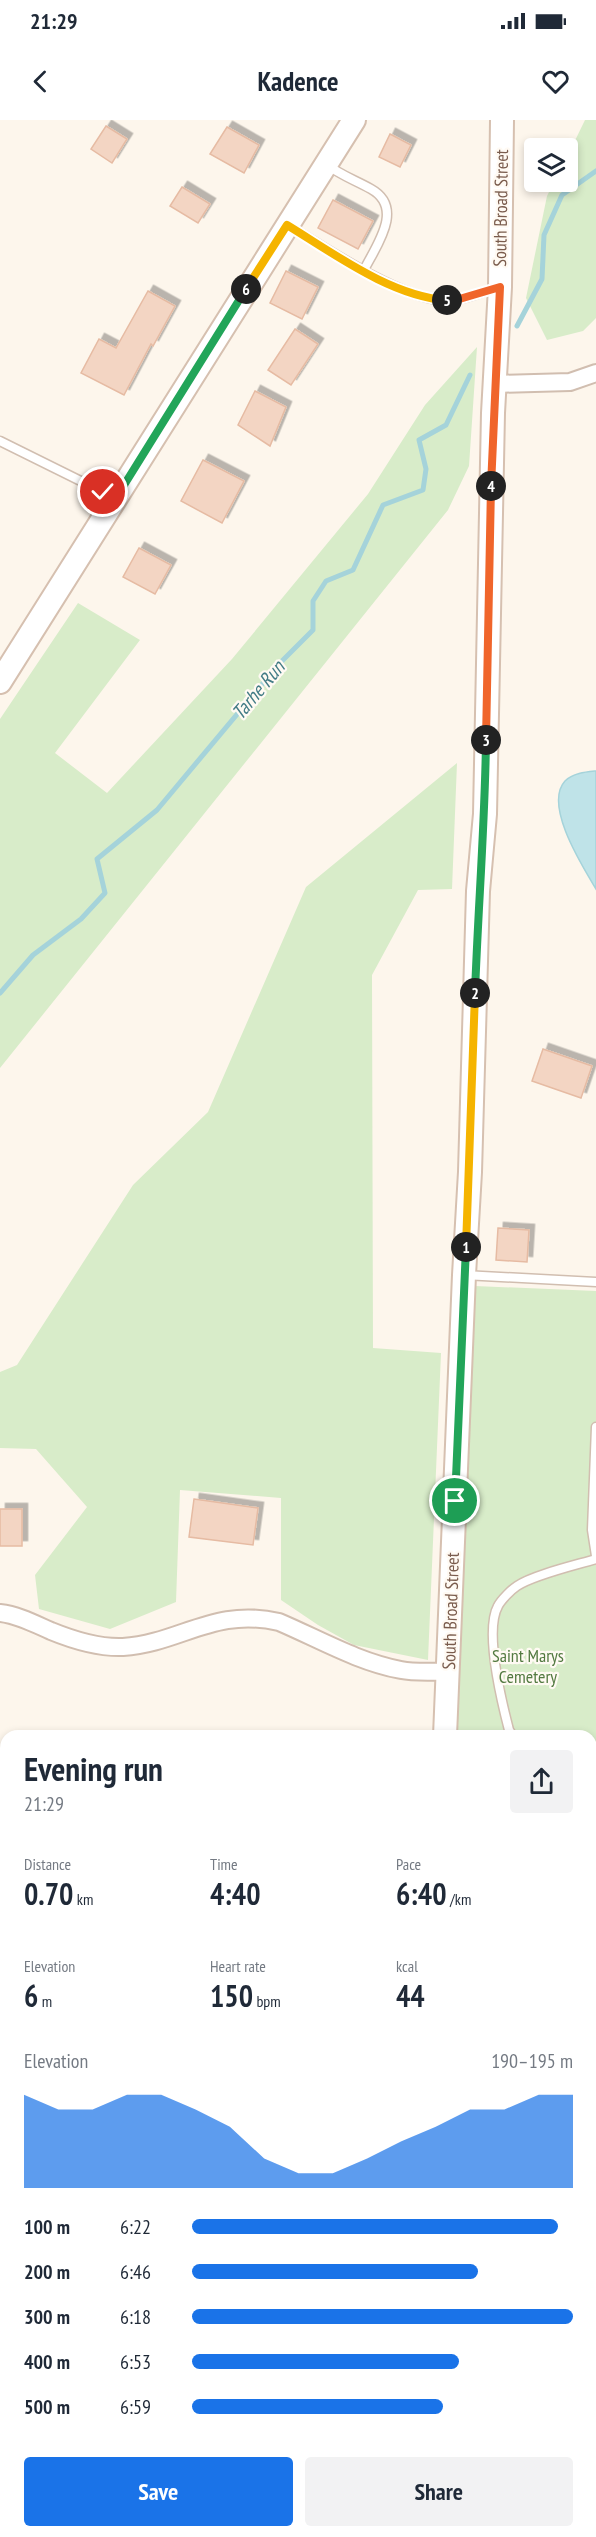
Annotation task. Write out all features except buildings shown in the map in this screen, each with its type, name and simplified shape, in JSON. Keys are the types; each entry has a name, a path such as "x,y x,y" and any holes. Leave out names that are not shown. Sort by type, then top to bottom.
{"street":[{"path":"0,682 354,120"},
{"name":"South Broad Street","path":"445,1730 464,1275 471,1161 478,891 485,814 494,384 500,287 502,120"},
{"path":"494,384 570,382 596,373"},
{"path":"0,1612 75,1639 122,1647 145,1643 215,1621 242,1617 265,1619 279,1622 357,1657 387,1667 404,1671 448,1672"}],"lane":[{"path":"326,164 336,172 375,191 385,203 388,212 383,232 364,270"},
{"path":"287,225 364,270 427,298 456,300 500,287"},
{"path":"0,441 116,498"},
{"path":"464,1275 596,1282"},
{"path":"509,1730 498,1685 493,1632 497,1607 517,1586 596,1557 592,1530 596,1427"}],"green space":[{"path":"585,120 596,120 596,318 583,331 547,340 526,298 547,196 549,192 578,192 576,138"},
{"path":"477,347 469,466 448,510 0,1068 0,719 78,603 140,640 55,753 107,793 232,659 368,494 425,405"},
{"path":"457,763 452,889 418,890 372,975 373,1348 441,1353 428,1660 354,1645 318,1625 281,1600 281,1498 180,1490 176,1602 110,1629 39,1609 35,1575 87,1507 36,1449 0,1448 0,1372 17,1365 133,1185 208,1112 306,887"},
{"name":"Saint Marys Cemetery","path":"475,1286 596,1291 596,1730 456,1730"}],"water":[{"path":"596,771 596,889 567,836 559,805 559,792 568,778 584,772"}],"waterway":[{"name":"Tarhe Run","path":"517,326 542,279 544,235 562,195 596,171"},
{"name":"Tarhe Run","path":"0,993 33,955 81,919 105,893 97,859 157,810 279,664 313,630 313,601 326,581 353,570 383,505 423,490 426,469 419,440 446,425 470,375"}],"route":[{"path":"103,492 116,498 287,225 355,266 404,290 427,298 456,300 500,287 493,413 485,814 478,891 470,1172 455,1501"}]}
